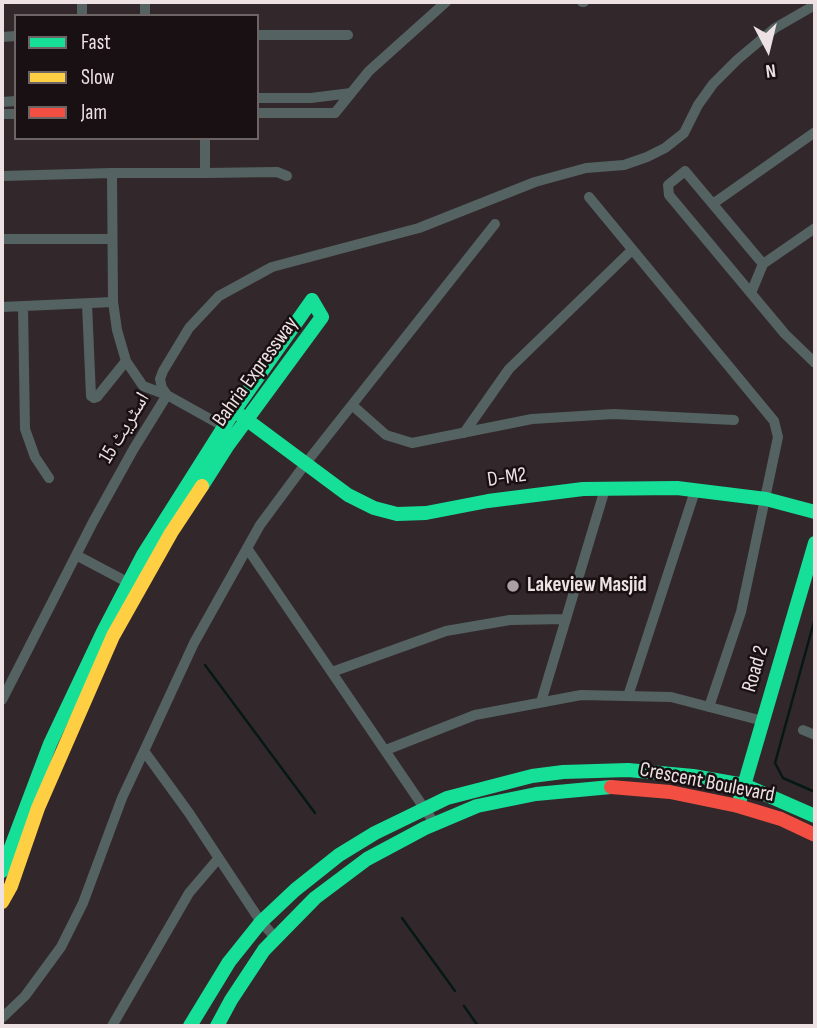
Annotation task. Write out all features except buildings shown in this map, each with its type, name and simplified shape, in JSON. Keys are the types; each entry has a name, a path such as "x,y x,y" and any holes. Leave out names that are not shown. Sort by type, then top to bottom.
{"street":[{"path":"259,113 335,113 369,71 446,2"},
{"path":"230,431 167,395 160,379 189,328 208,307 231,288 272,268 419,228 535,183 586,168 624,165 656,152 684,133 698,105 713,84 737,60 775,28 815,5"},
{"path":"259,35 348,35"},
{"path":"259,98 311,98 351,93"},
{"path":"714,203 815,132"},
{"path":"205,140 205,173"},
{"path":"763,264 685,171 668,185 669,195 785,334 815,363"},
{"path":"2,176 277,172 287,176"},
{"name":"اسٹریٹ 15","path":"2,700 76,555 133,450 167,395 143,386 126,361 117,330 113,302 112,173"},
{"path":"589,197 774,421 778,437 741,612 709,707"},
{"path":"2,1018 25,996 61,947 83,903 122,798 194,642 260,525 495,224"},
{"path":"751,293 763,264 815,228"},
{"path":"2,239 112,239"},
{"path":"464,433 509,369 632,250"},
{"name":"Bahria Expressway","path":"2,871 50,744 143,555 241,415 312,300 322,317 241,415"},
{"path":"2,307 113,302"},
{"path":"87,304 93,398 97,397 126,361"},
{"path":"23,307 25,429 34,457 49,478"},
{"path":"352,405 386,435 412,443 532,419 614,414 734,420"},
{"name":"D-M2","path":"241,415 348,495 374,508 397,514 426,513 488,501 583,489 677,488 766,499 815,512"},
{"name":"Bahria Expressway","path":"2,902 11,886 38,808 114,636 230,431"},
{"path":"541,702 605,489"},
{"path":"628,696 695,491"},
{"name":"Road 2","path":"738,806 763,721 809,589 815,543"},
{"path":"247,548 435,824"},
{"path":"76,555 128,583"},
{"path":"332,672 446,631 510,620 566,619"},
{"path":"386,750 475,715 581,695 671,697 763,721"},
{"path":"803,730 815,734"},
{"path":"144,751 189,813 261,922 275,937"},
{"name":"Crescent Boulevard","path":"190,1026 229,962 261,922 295,890 339,855 375,833 425,807 486,786 563,772 628,770 744,785 815,816"},
{"name":"Crescent Boulevard","path":"217,1026 231,1000 275,937 342,876 367,859 477,806 536,794 601,787 670,792 738,806 780,819 815,835"},
{"path":"111,1025 188,892 218,859"}],"waterway":[{"path":"815,618 775,763 783,778 815,792"},
{"path":"205,665 315,813"},
{"path":"402,918 455,991"},
{"path":"464,1006 478,1026"}],"traffic: fast":[{"path":"2,871 50,744 143,555 234,411 312,300 322,317 228,445 202,486"},
{"path":"239,414 348,495 374,508 397,514 426,513 488,501 583,489 677,488 766,499 815,512"},
{"path":"738,806 815,543"},
{"path":"190,1026 229,962 261,922 295,890 339,855 375,833 447,798 532,776 628,770 693,776 744,785 815,816"},
{"path":"217,1026 264,950 315,898 367,859 425,828 477,806 536,794 611,787"}],"traffic: slow":[{"path":"2,902 11,886 38,808 113,636 171,533 202,486"}],"traffic: jam":[{"path":"611,787 670,792 738,806 781,819 815,835"}],"place":[{"name":"Lakeview Masjid","path":"513,586"}]}
